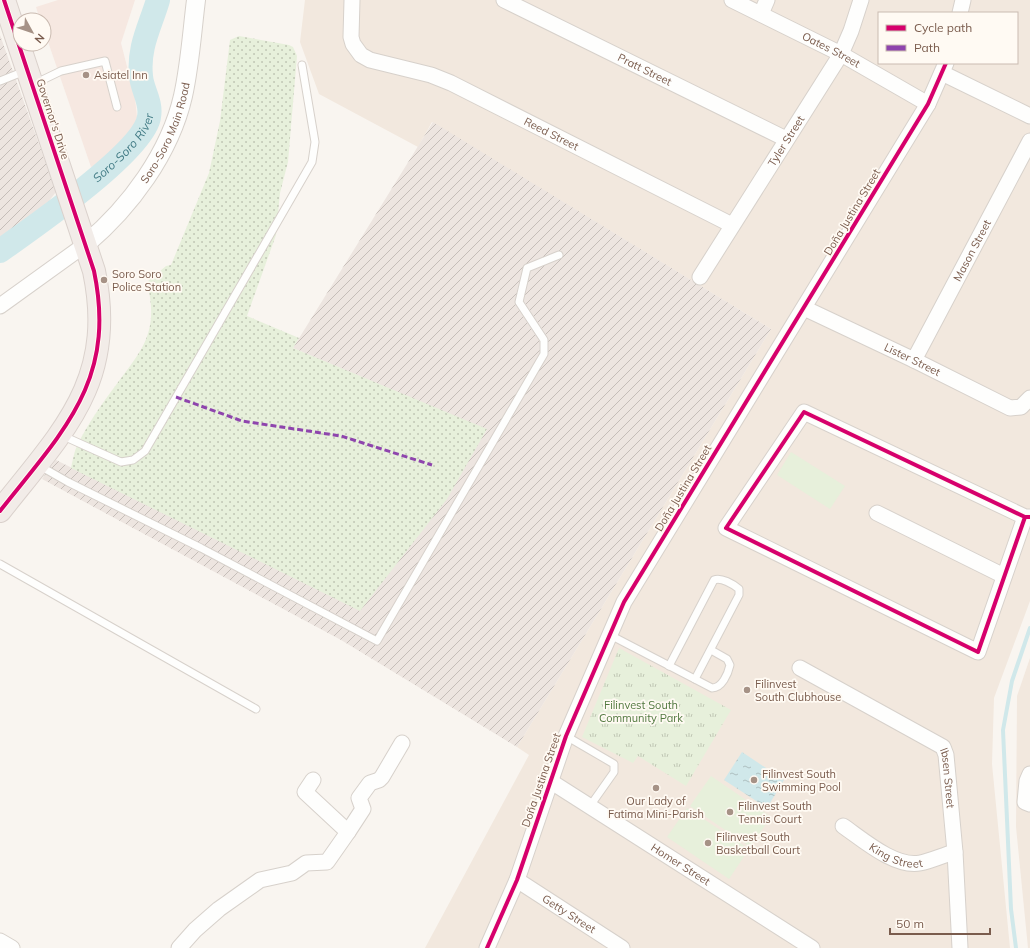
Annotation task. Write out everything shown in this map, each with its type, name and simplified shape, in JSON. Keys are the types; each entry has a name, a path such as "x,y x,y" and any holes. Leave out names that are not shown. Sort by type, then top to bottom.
{"highway":[{"name":"Governor's Drive","path":"0,511 61,435 85,393 94,368 99,340 99,299 94,271 4,0"}],"street":[{"name":"Soro-Soro Main Road","path":"83,236 109,222 138,188 161,152 171,133 178,114 186,80 196,0"},
{"name":"Reed Street","path":"352,0 351,37 356,50 365,58 431,75 451,83 732,225"},
{"name":"Pratt Street","path":"504,0 786,139"},
{"name":"Oates Street","path":"732,0 841,54 928,104"},
{"path":"760,14 767,0"},
{"name":"Tyler Street","path":"700,276 841,54 852,31 861,0"},
{"path":"960,12 963,0"},
{"path":"944,68 1030,116"},
{"name":"Doña Justina Street","path":"487,948 517,880 566,736 624,602 928,104 944,68"},
{"name":"Mason Street","path":"914,360 1030,141"},
{"path":"0,306 83,236"},
{"name":"Lister Street","path":"804,308 914,360 1010,408 1026,403"},
{"path":"804,412 1027,517 1004,576 978,652 726,528 804,412"},
{"path":"877,513 1004,576"},
{"name":"Ibsen Street","path":"800,668 943,747 946,755 955,852 960,948"},
{"path":"179,948 195,930 219,909 260,880 292,873 306,863 327,862 363,810 359,798 370,783 379,780 382,777 402,743"},
{"path":"1030,774 1027,781 1025,802 1030,804"},
{"path":"313,780 305,792 348,832"},
{"name":"Homer Street","path":"550,781 812,948"},
{"name":"King Street","path":"843,826 888,856 903,862 918,863 955,852"},
{"name":"Getty Street","path":"517,880 622,948"},
{"path":"0,941 12,948"}],"lane":[{"path":"0,81 30,78 105,61 118,107"},
{"path":"61,435 121,462 133,460 145,451 312,162 315,142 302,65"},
{"path":"37,464 68,482 201,548 377,641 544,354 544,340 519,302 527,268 559,255"},
{"path":"0,564 256,709"},
{"path":"669,666 714,580 720,579 736,586 739,592 695,679"},
{"path":"610,635 712,688 721,684 729,668 729,662 711,650"},
{"path":"566,736 614,764 614,772 590,806"}],"shaded area":[{"path":"58,0 135,0 121,43 135,98 137,117 132,133 107,162 91,167 52,52 52,12 38,12 36,7"},
{"path":"305,0 1030,0 1030,601 994,698 992,764 1010,948 425,948 529,755 517,747 771,329 432,122 418,147 319,94 300,42"},
{"path":"0,35 56,192 33,221 0,240"},
{"path":"433,122 771,329 517,747 341,640 42,479 56,460 360,610 487,430 293,348"},
{"path":"1030,658 1030,948 1028,948 1016,827 1017,696"}],"green space":[{"path":"239,36 289,45 293,47 297,56 288,162 280,193 276,235 247,316 299,338 293,348 487,429 447,499 360,611 71,468 76,450 86,429 134,360 146,338 150,326 151,314 147,282 166,266 171,265 209,173 220,121 230,40"},
{"path":"791,452 845,486 830,509 777,475"},
{"name":"Filinvest South Community Park","path":"619,648 731,710 686,786 638,756 633,763 582,737"},
{"name":"Filinvest South Tennis Court","path":"711,776 771,817 750,847 690,806"},
{"name":"Filinvest South Basketball Court","path":"687,808 749,849 729,879 667,837"}],"water":[{"name":"Filinvest South Swimming Pool","path":"742,752 784,780 767,808 724,780"}],"waterway":[{"name":"Soro-Soro River","path":"0,251 36,226 108,169 142,132 150,112 141,76 141,56 145,37 158,0"},
{"path":"1016,948 1011,909 1003,730 1012,681 1030,628"}],"marked path":[{"path":"176,397 242,421 341,436 432,465"}],"cycle path":[{"path":"0,511 63,429 79,402 91,374 98,344 99,310 94,271 4,0"},
{"path":"487,948 517,880 566,736 624,602 928,104 946,64"},
{"path":"1025,517 978,652 726,528 804,412 1025,517 1030,517"}],"place":[{"name":"Asiatel Inn","path":"86,75"},
{"name":"Soro Soro Police Station","path":"104,280"},
{"name":"Filinvest South Clubhouse","path":"747,690"},
{"name":"Filinvest South Swimming Pool","path":"754,780"},
{"name":"Our Lady of Fatima Mini-Parish","path":"656,788"},
{"name":"Filinvest South Tennis Court","path":"730,812"},
{"name":"Filinvest South Basketball Court","path":"708,843"}]}
